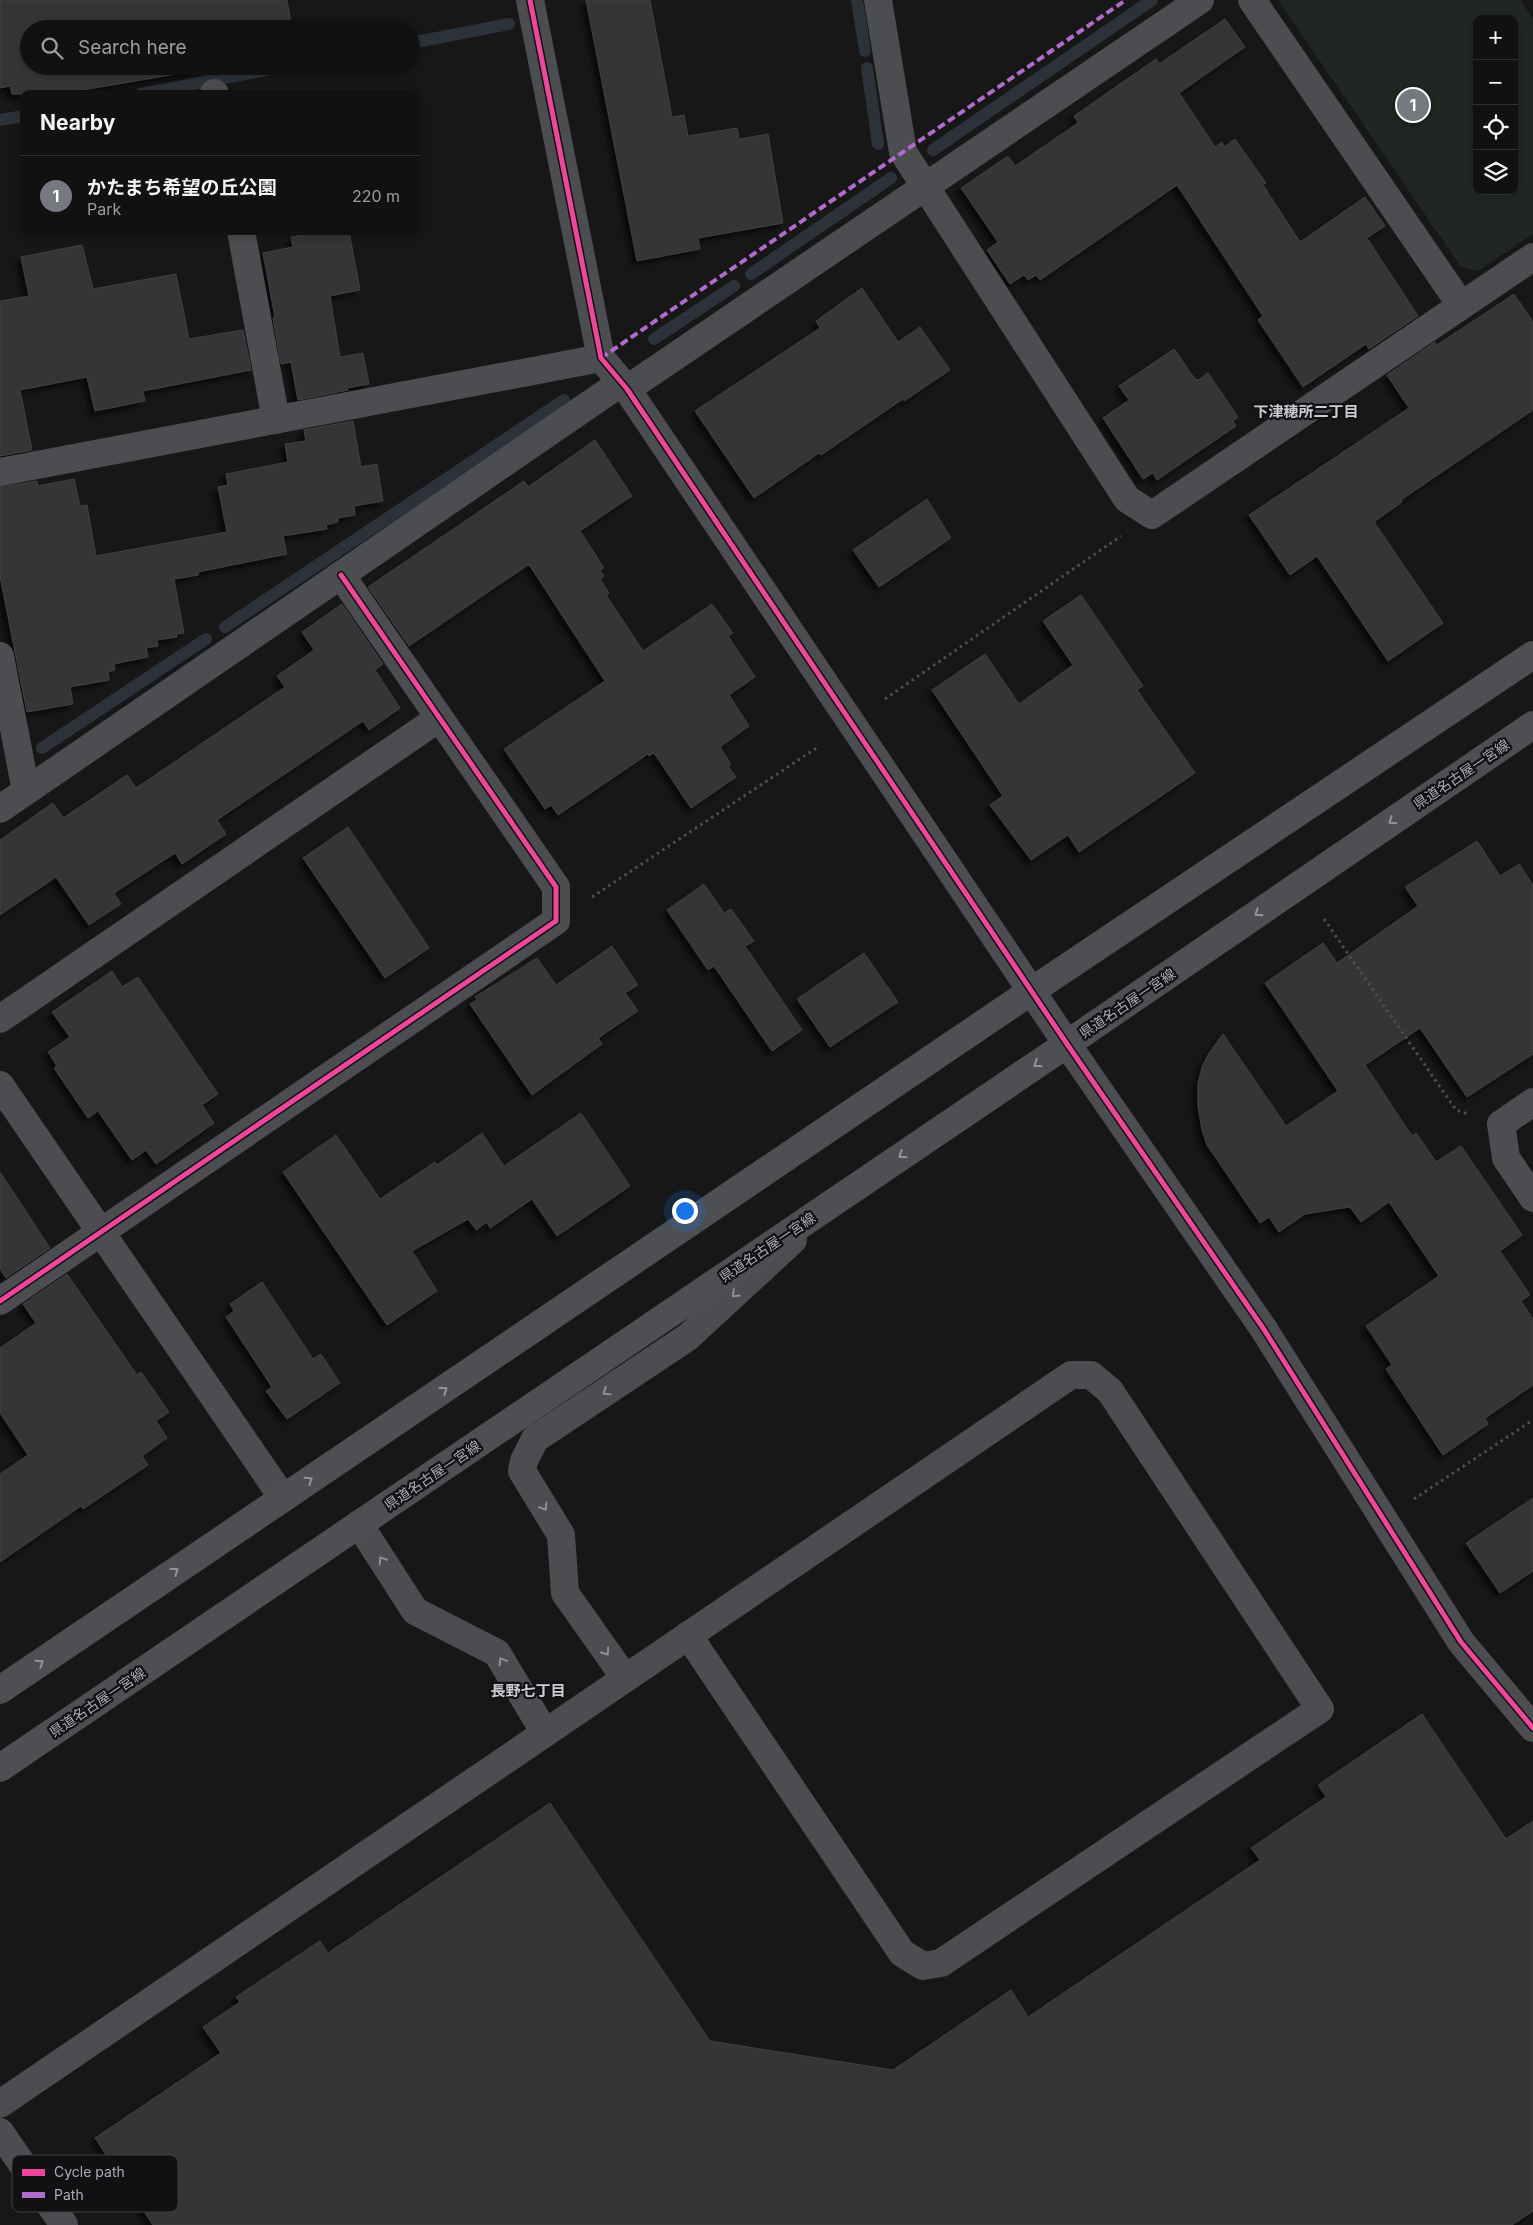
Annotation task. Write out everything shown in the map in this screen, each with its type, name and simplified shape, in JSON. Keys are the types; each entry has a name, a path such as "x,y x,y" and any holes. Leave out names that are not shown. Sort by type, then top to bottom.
{"main road":[{"path":"0,1690 1033,990 1533,655"},
{"name":"県道名古屋一宮線","path":"0,1768 1068,1044 1533,724"}],"street":[{"path":"530,0 601,358 624,385 1068,1044 1263,1328 1461,1642 1533,1728"},
{"path":"878,0 903,152 1127,499 1152,515 1533,257"},
{"path":"0,809 341,575 1200,0"},
{"path":"1252,0 1461,305"},
{"path":"241,235 276,420"},
{"path":"0,472 601,358"},
{"path":"0,1301 556,921 556,887 341,575"},
{"path":"0,656 26,791"},
{"path":"0,1019 439,718"},
{"path":"0,1084 282,1498"},
{"path":"1533,1102 1501,1124 1506,1158 1533,1198"},
{"path":"624,1678 565,1593 560,1535 522,1471 524,1461 535,1438 688,1337 835,1201"},
{"path":"0,2104 624,1678 1071,1375 1091,1375 1110,1391 1320,1709 941,1962 923,1966 902,1953 688,1635"},
{"path":"359,1524 415,1611 497,1652 545,1732"},
{"path":"0,2132 16,2155"},
{"path":"55,2212 64,2225"}],"path":[{"path":"885,699 1152,515"},
{"path":"556,921 818,747"},
{"path":"1324,919 1456,1110 1501,1124"},
{"path":"1414,1499 1533,1420"}],"shaded area":[{"path":"1278,0 1520,0 1533,19 1533,234 1478,271 1461,267"}],"building":[{"path":"0,0 287,0 290,20 20,20 20,75 170,75 82,90 20,90 20,94 12,94 10,86 0,88"},
{"path":"586,0 650,0 672,117 684,115 688,136 737,128 739,139 768,134 783,223 698,238 700,249 637,261"},
{"path":"1225,19 1245,47 1179,93 1215,147 1222,142 1224,147 1235,139 1266,183 1263,185 1300,242 1365,197 1385,226 1367,238 1418,316 1369,349 1366,344 1303,387 1258,320 1263,316 1177,185 1040,280 1036,275 1028,280 1024,275 1010,284 987,250 998,242 961,188 1008,156 1015,166 1078,123 1074,116 1156,59 1159,64"},
{"path":"301,235 350,235 360,290 330,296 340,357 363,353 369,384 298,400 291,362 281,364 273,318 275,317 263,253 293,247 291,237"},
{"path":"82,245 93,289 176,274 189,339 243,330 251,370 143,391 145,401 95,411 87,377 20,390 32,450 0,456 0,301 29,296 21,257"},
{"path":"862,288 898,342 920,327 950,370 904,401 903,399 821,455 819,453 754,498 695,411 820,328 816,321"},
{"path":"1514,294 1533,322 1533,410 1401,500 1402,502 1374,522 1443,623 1388,661 1317,556 1290,575 1249,515 1409,408 1387,375 1435,342 1437,345"},
{"path":"1174,349 1195,379 1198,380 1208,373 1238,417 1233,421 1236,426 1157,480 1153,473 1143,479 1103,418 1129,400 1119,386"},
{"path":"353,421 361,467 377,464 383,501 354,506 355,515 338,518 338,522 326,525 327,529 283,536 287,554 198,572 198,575 174,579 184,633 176,634 177,637 157,640 158,646 146,648 148,657 114,664 115,670 108,672 109,680 70,687 73,704 27,712 0,576 0,487 37,481 38,486 74,479 80,506 87,505 96,556 227,532 218,487 228,485 226,474 288,462 285,444 306,441 304,430"},
{"path":"595,440 632,496 580,531 604,568 600,570 604,576 600,579 609,593 606,595 643,651 712,604 733,633 728,636 755,677 729,695 749,726 720,747 731,764 728,766 736,777 691,808 654,753 649,756 648,754 558,815 551,805 545,809 504,749 605,681 530,566 528,565 409,646 368,587 524,481 528,487"},
{"path":"927,499 951,538 879,587 853,550"},
{"path":"1081,595 1143,686 1137,690 1195,773 1079,852 1068,835 1031,860 990,805 1003,796 932,690 985,654 1019,704 1073,665 1043,621"},
{"path":"342,604 383,664 375,670 400,708 369,730 363,721 217,820 226,834 182,864 175,853 114,893 121,904 89,925 56,877 0,915 0,840 53,803 63,818 127,775 136,788 285,687 277,676 314,650 302,632"},
{"path":"348,827 429,948 385,978 303,858"},
{"path":"1477,841 1500,876 1519,864 1533,885 1533,1054 1467,1097 1420,1028 1365,1065 1412,1136 1416,1133 1436,1162 1461,1146 1522,1235 1500,1251 1530,1295 1521,1301 1533,1319 1533,1385 1485,1418 1488,1424 1443,1455 1386,1369 1392,1365 1366,1326 1439,1276 1389,1202 1361,1222 1350,1207 1305,1214 1279,1232 1269,1217 1260,1223 1207,1145 1198,1106 1198,1083 1202,1067 1209,1053 1223,1034 1286,1126 1338,1091 1265,983 1323,943 1337,963 1418,906 1405,887"},
{"path":"704,884 724,913 731,909 754,941 745,946 802,1030 772,1051 714,966 708,970 667,910"},
{"path":"612,946 638,985 625,993 638,1011 598,1038 602,1044 532,1095 470,1004 477,1000 475,997 537,958 556,985"},
{"path":"864,953 898,1002 830,1047 797,999"},
{"path":"112,971 122,987 138,977 218,1094 202,1105 214,1123 156,1164 146,1150 132,1160 98,1111 88,1118 54,1068 57,1066 48,1052 70,1037 52,1012"},
{"path":"581,1113 630,1186 557,1236 532,1199 490,1228 487,1222 476,1230 468,1219 412,1251 437,1291 387,1325 283,1172 336,1135 380,1199 435,1162 437,1165 482,1133 504,1166"},
{"path":"0,1172 50,1248 6,1278 0,1269"},
{"path":"67,1274 137,1375 141,1372 169,1412 156,1421 167,1438 142,1456 148,1465 83,1509 81,1506 0,1562 0,1474 28,1455 0,1413 0,1348 36,1323 23,1304"},
{"path":"262,1282 313,1359 321,1354 340,1383 287,1419 266,1391 272,1387 226,1317 234,1311 230,1304"},
{"path":"1533,1498 1533,1571 1500,1593 1466,1543"},
{"path":"1422,1714 1506,1839 1533,1821 1533,2211 1512,2225 153,2225 144,2212 178,2212 178,2155 106,2155 95,2138 221,2053 203,2027 240,2002 236,1997 320,1941 328,1953 550,1803 710,2041 893,2070 1011,1990 1028,2017 1260,1860 1251,1848 1326,1797 1318,1785"}],"waterway":[{"path":"857,0 865,51"},
{"path":"933,150 1152,0"},
{"path":"420,41 509,24"},
{"path":"867,68 878,144"},
{"path":"162,90 240,75"},
{"path":"0,120 20,117"},
{"path":"751,274 891,178"},
{"path":"654,339 734,286"},
{"path":"225,627 564,400"},
{"path":"42,748 206,639"}],"marked path":[{"path":"601,358 1126,0"}],"cycle path":[{"path":"530,0 601,358 627,389 1067,1044 1263,1328 1461,1642 1533,1728"},
{"path":"0,1301 556,921 556,887 341,575"}],"place":[{"name":"かたまち希望の丘公園","path":"1413,105"}],"district":[{"name":"下津穂所二丁目","path":"1306,411"},
{"name":"長野七丁目","path":"528,1690"}]}
